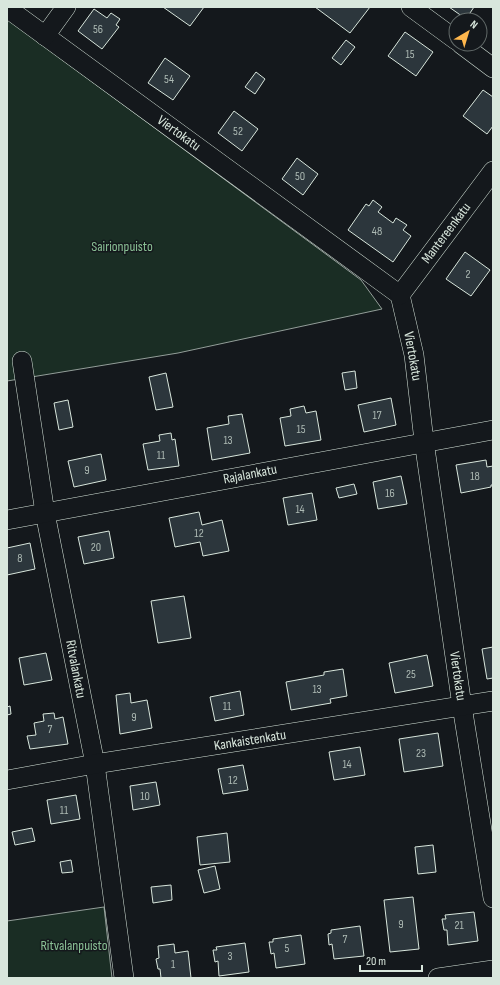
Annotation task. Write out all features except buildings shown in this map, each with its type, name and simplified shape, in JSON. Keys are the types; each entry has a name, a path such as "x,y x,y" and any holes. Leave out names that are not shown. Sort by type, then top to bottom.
{"street":[{"path":"45,36 66,7"},
{"path":"411,7 448,34"},
{"name":"Viertokatu","path":"7,8 400,295 414,355 424,441 462,706 493,898"},
{"path":"472,52 493,68"},
{"name":"Mantereenkatu","path":"400,295 493,171"},
{"name":"Ritvalankatu","path":"22,361 45,512 95,764 124,978"},
{"name":"Rajalankatu","path":"7,520 424,441 493,430"},
{"name":"Kankaistenkatu","path":"7,780 95,764 493,701"},
{"path":"438,978 493,970"}],"green space":[{"name":"Sairionpuisto","path":"7,19 361,280 382,309 178,353 7,381"},
{"name":"Ritvalanpuisto","path":"104,907 112,978 7,978 7,921"}]}
